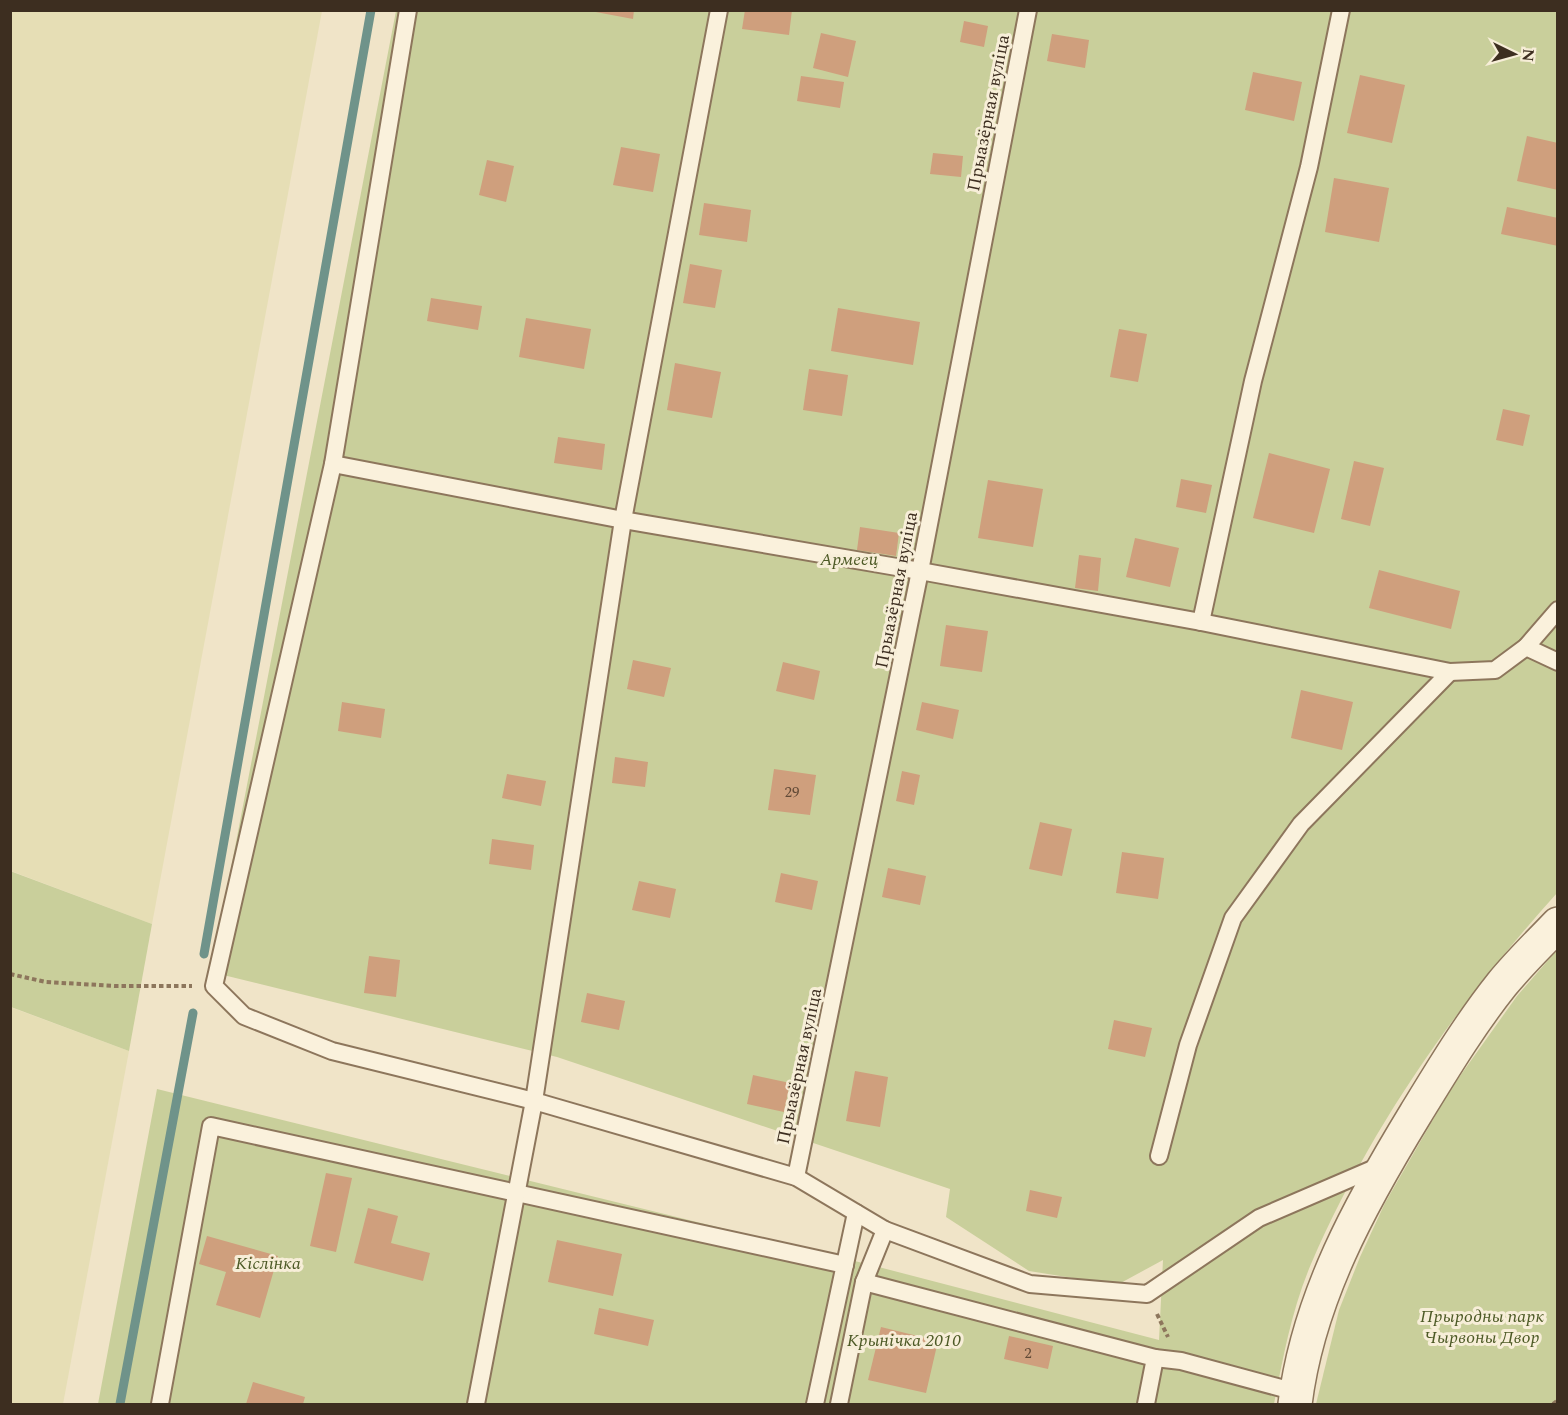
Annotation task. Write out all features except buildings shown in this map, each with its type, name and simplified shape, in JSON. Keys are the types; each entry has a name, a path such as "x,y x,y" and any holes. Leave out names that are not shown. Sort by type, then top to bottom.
{"street":[{"path":"1295,1398 1307,1342 1324,1285 1384,1164 1452,1053 1502,984 1557,924"}],"lane":[{"path":"408,10 333,464 214,986 244,1016 332,1051 534,1101 796,1177 885,1230 1030,1284 1147,1294 1259,1218 1384,1164"},
{"path":"476,1404 534,1101 623,520 719,10"},
{"name":"Прыазёрная вуліца","path":"796,1177 920,570 1028,10"},
{"path":"1201,622 1253,381 1308,167 1341,10"},
{"path":"333,464 623,520 920,570 1201,622 1450,672 1495,670 1526,647 1557,610"},
{"path":"1526,647 1557,662"},
{"path":"1159,1156 1188,1045 1233,918 1301,824 1450,672"},
{"path":"160,1404 211,1126 845,1265"},
{"path":"815,1404 856,1213"},
{"path":"839,1404 864,1282 885,1230"},
{"path":"864,1282 1155,1358 1181,1361 1295,1398"},
{"path":"1146,1404 1155,1358"}],"path":[{"path":"10,974 57,983 116,986 214,986"},
{"path":"1147,1294 1181,1361"},
{"path":"1553,1404 1557,1400"}],"shaded area":[{"path":"10,11 322,11 152,924 11,871"},
{"path":"10,1007 129,1051 63,1404 11,1404"}],"green space":[{"name":"Армеец","path":"396,11 1557,11 1557,893 1520,935 1451,1023 1419,1068 1360,1164 1334,1213 1304,1281 1289,1333 1274,1404 98,1404 157,1089 871,1265 1159,1340 1163,1260 1117,1285 1029,1271 946,1217 950,1189 557,1057 211,972"},
{"path":"10,871 152,924 129,1051 11,1007"},
{"name":"Прыродны парк Чырвоны Двор","path":"1557,950 1557,1404 1316,1404 1339,1310 1385,1203 1450,1090 1517,996"}],"waterway":[{"path":"204,954 371,10"},
{"path":"120,1404 193,1013"}],"park label":[{"name":"Кіслінка","path":"268,1263"},
{"name":"Крынічка 2010","path":"904,1340"}]}
